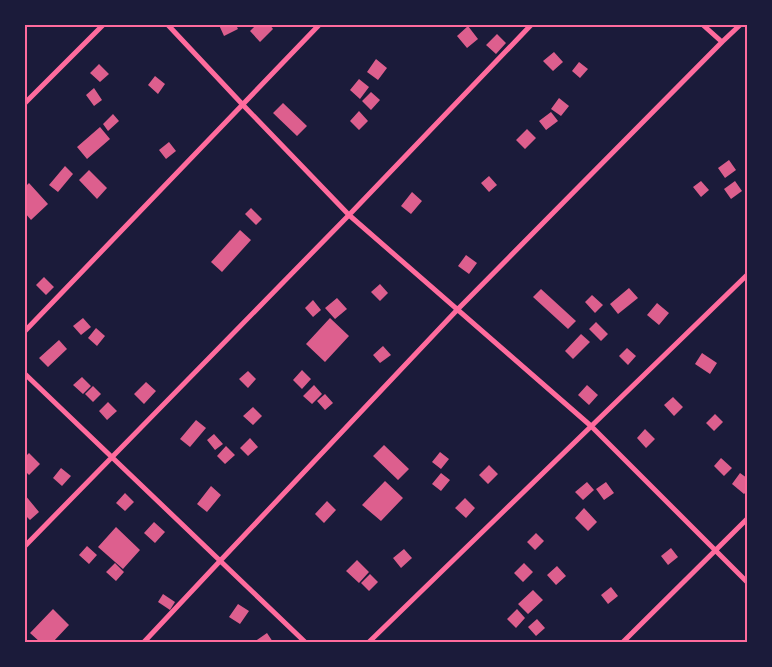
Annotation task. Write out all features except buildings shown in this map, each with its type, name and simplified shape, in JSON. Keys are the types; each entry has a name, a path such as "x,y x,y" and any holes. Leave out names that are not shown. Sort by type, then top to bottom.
{"street":[{"path":"25,102 103,25"},
{"path":"168,25 349,215 591,426 747,582"},
{"path":"25,331 319,25"},
{"path":"25,546 349,215 531,25"},
{"path":"703,25 722,42"},
{"path":"144,642 457,310 740,25"},
{"path":"369,642 747,275"},
{"path":"25,374 305,642"},
{"path":"623,642 747,519"}]}
